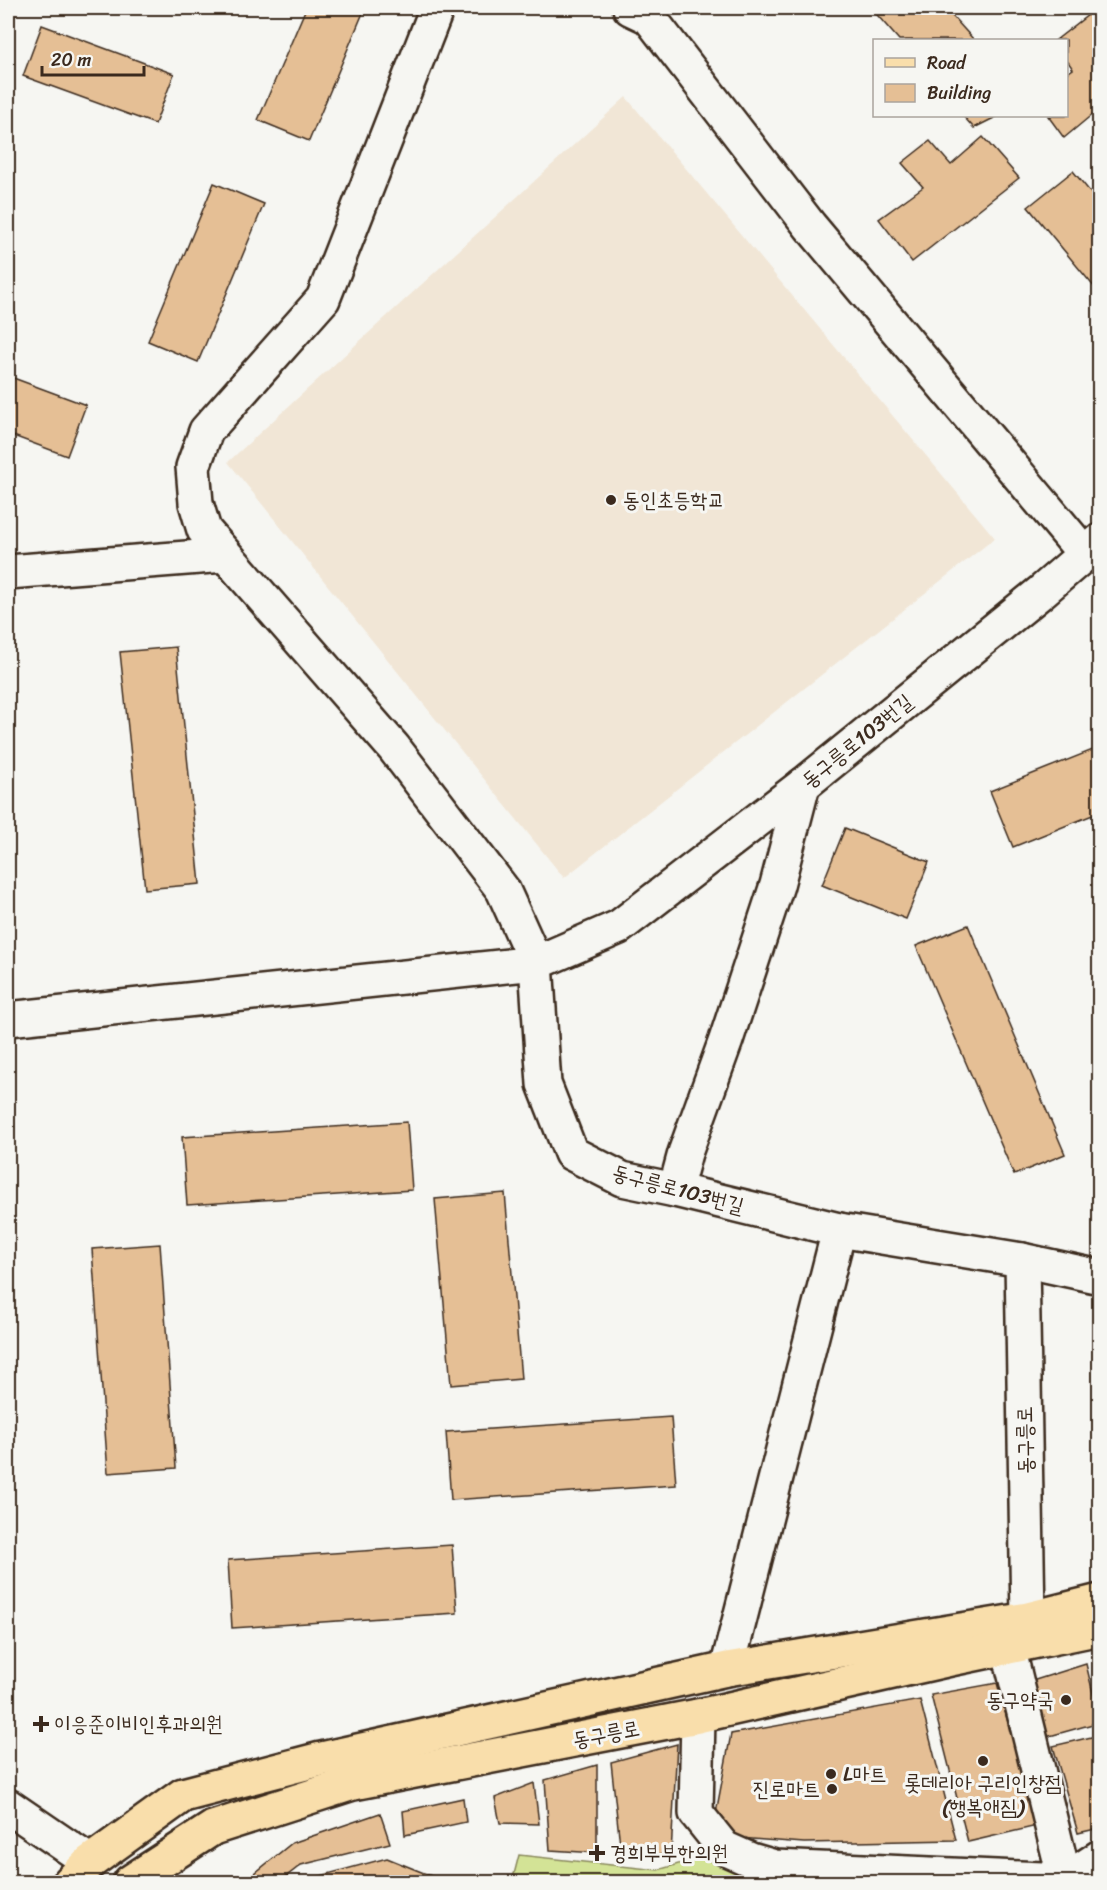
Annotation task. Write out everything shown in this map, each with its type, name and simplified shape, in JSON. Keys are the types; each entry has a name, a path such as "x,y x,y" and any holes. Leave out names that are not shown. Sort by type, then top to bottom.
{"main road":[{"name":"동구릉로","path":"80,1872 183,1795 321,1760 727,1669 1028,1619 1100,1601"},
{"name":"동구릉로","path":"130,1882 213,1828 353,1783 698,1716 1100,1628"}],"street":[{"path":"8,1019 536,963 503,890 394,748 204,530 196,503 193,467 206,431 323,299 437,8"},
{"path":"630,8 649,17 810,226 1092,547"},
{"name":"동구릉로103번길","path":"1092,547 1041,592 803,785 619,927 536,963 544,1084 571,1153 622,1179 839,1230 1022,1260 1100,1277"},
{"path":"8,572 225,555"},
{"path":"675,1190 685,1153 726,1040 777,885 803,785"},
{"path":"727,1669 839,1230"},
{"name":"동구릉로","path":"1022,1260 1028,1619"},
{"path":"1008,1647 1065,1880"},
{"path":"698,1716 696,1813 724,1848 780,1875 1065,1880 1100,1857"},
{"path":"8,1806 80,1872"}],"shaded area":[{"name":"동인초등학교","path":"626,97 995,538 564,878 228,462"}],"green space":[{"path":"716,1853 747,1882 512,1882 519,1855 658,1870"}],"building":[{"path":"306,8 365,8 309,141 258,120"},
{"path":"871,8 945,8 973,39 898,39"},
{"path":"1100,8 1100,108 1064,138 1049,117 1068,117 1068,73 1073,69 1068,62 1068,39 1057,39"},
{"path":"42,25 174,74 155,124 23,76"},
{"path":"964,117 996,117 974,128"},
{"path":"983,137 1019,178 912,262 879,219 923,187 902,163 930,141 951,165"},
{"path":"1073,171 1100,204 1100,294 1028,207"},
{"path":"214,183 264,204 198,362 148,341"},
{"path":"8,376 86,405 67,456 8,434"},
{"path":"176,647 200,884 145,889 120,652"},
{"path":"1100,747 1100,812 1013,847 990,791"},
{"path":"845,828 929,862 906,919 822,885"},
{"path":"968,925 1065,1154 1014,1175 916,946"},
{"path":"407,1122 412,1190 187,1205 182,1137"},
{"path":"505,1193 521,1379 451,1385 435,1199"},
{"path":"160,1244 176,1468 108,1473 92,1249"},
{"path":"671,1417 676,1485 451,1500 446,1432"},
{"path":"452,1545 457,1613 232,1628 228,1560"},
{"name":"동구약국","path":"1086,1664 1100,1722 1046,1737 1032,1681"},
{"name":"롯데리아 구리인창점 (행복애짐)","path":"997,1683 1037,1826 968,1842 931,1695"},
{"name":"L마트","path":"920,1700 956,1840 804,1843 740,1838 716,1813 731,1734"},
{"path":"1100,1735 1100,1828 1078,1833 1053,1746"},
{"path":"677,1744 671,1854 621,1854 611,1762"},
{"path":"597,1765 597,1853 550,1850 545,1780"},
{"path":"534,1783 539,1824 500,1823 495,1798"},
{"path":"463,1798 466,1822 405,1835 403,1811"},
{"path":"380,1813 390,1843 301,1865 279,1882 260,1882 255,1873 292,1843"},
{"path":"387,1858 441,1880 440,1882 308,1882 309,1879"}],"place":[{"name":"동인초등학교","path":"611,500"},
{"name":"동구약국","path":"1066,1700"},
{"name":"이응준이비인후과의원","path":"41,1724"},
{"name":"롯데리아 구리인창점 (행복애짐)","path":"983,1761"},
{"name":"L마트","path":"831,1774"},
{"name":"진로마트","path":"832,1789"},
{"name":"경희부부한의원","path":"597,1853"}]}
